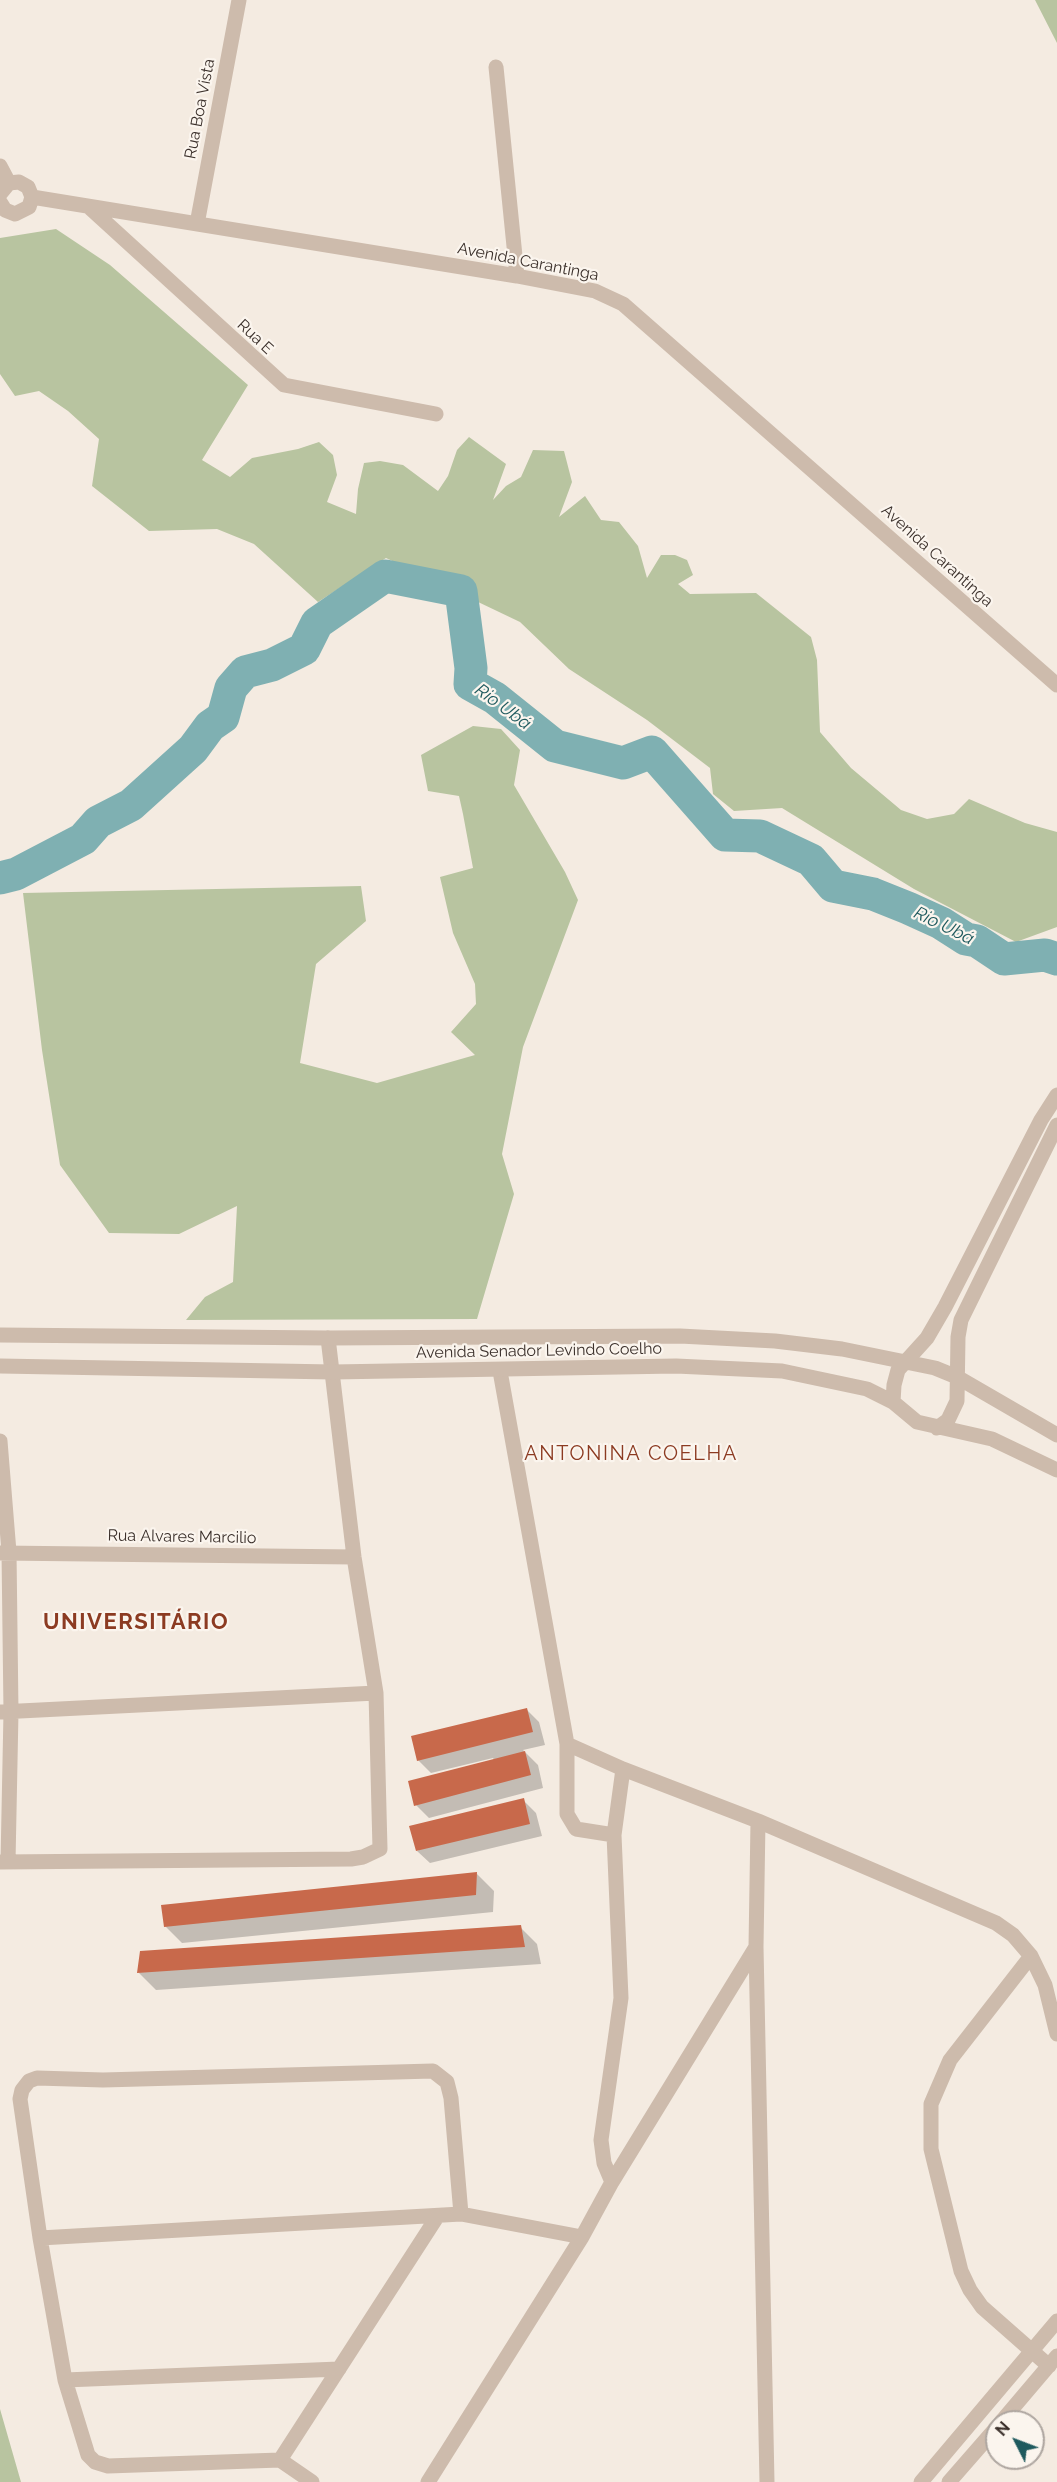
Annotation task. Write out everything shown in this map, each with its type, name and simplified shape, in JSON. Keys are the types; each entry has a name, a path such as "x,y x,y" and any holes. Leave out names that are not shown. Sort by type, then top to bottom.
{"street":[{"name":"Rua Boa Vista","path":"197,224 239,0"},
{"path":"496,67 517,276"},
{"path":"0,166 4,188 24,184 32,197 29,207 20,213 2,209"},
{"name":"Avenida Carantinga","path":"32,197 517,276 595,291 623,304 1057,685"},
{"name":"Rua E","path":"90,208 274,379 284,385 436,414"},
{"path":"893,1402 895,1376 906,1360 927,1338 945,1307 1041,1120 1057,1095"},
{"path":"937,1428 948,1420 954,1410 958,1393 961,1320 1057,1125"},
{"path":"0,1335 328,1338 680,1336 775,1341 906,1360 957,1377 1057,1436"},
{"path":"0,1441 5,1553 4,1862 363,1857 380,1849 376,1693 354,1557 328,1338"},
{"name":"Avenida Senador Levindo Coelho","path":"0,1366 333,1372 500,1371 676,1366 782,1371 867,1389 893,1402 911,1418 937,1428 992,1440 1012,1447 1057,1470"},
{"path":"500,1371 567,1744 569,1820 576,1830 614,1835"},
{"name":"Rua Alvares Marcilio","path":"5,1553 354,1557"},
{"path":"5,1712 376,1693"},
{"path":"567,1744 623,1769 758,1821 996,1923 1013,1935 1031,1956 1045,1985 1057,2034"},
{"path":"612,2182 604,2163 601,2140 621,1998 614,1835 623,1769"},
{"path":"758,1821 756,1947 767,2482"},
{"path":"428,2482 582,2237 612,2182 756,1947"},
{"path":"1011,2410 1053,2361 1033,2350 982,2307 961,2271 932,2149 931,2104 950,2060 1031,1956"},
{"path":"312,2482 280,2460 100,2464 88,2455 65,2380 40,2238 20,2099 22,2090 29,2081 37,2078 103,2080 434,2071 447,2082 451,2098 461,2214"},
{"path":"40,2238 461,2214 582,2237"},
{"path":"280,2460 437,2217"},
{"path":"921,2482 1057,2320"},
{"path":"65,2380 339,2369"},
{"path":"949,2482 985,2441"}],"green space":[{"path":"1035,0 1057,0 1057,43"},
{"path":"56,229 110,265 248,385 202,460 230,477 252,458 298,449 319,442 333,455 337,475 327,502 356,514 358,489 364,463 380,461 403,465 438,491 448,476 457,450 469,437 506,464 493,500 506,486 521,477 533,450 564,451 572,482 559,517 585,496 601,520 619,522 638,546 647,578 661,555 675,555 687,560 693,575 678,584 690,594 756,593 811,637 817,660 820,732 851,768 901,810 927,819 954,814 969,799 1025,823 1057,832 1057,927 1016,942 914,889 782,808 734,811 713,794 710,768 647,720 569,669 520,622 386,558 318,602 254,544 217,529 149,531 92,486 99,439 68,411 39,391 15,396 0,374 0,238"},
{"path":"473,726 501,729 520,750 514,785 565,872 578,900 523,1047 502,1154 514,1194 477,1319 186,1320 205,1297 233,1282 237,1206 179,1234 109,1233 60,1165 42,1050 23,893 361,886 366,921 316,964 300,1063 377,1083 475,1055 451,1032 476,1004 475,984 453,933 440,877 473,868 459,796 428,791 421,755"},
{"path":"0,2409 21,2482 0,2482"}],"building":[{"path":"527,1708 533,1732 417,1761 411,1736"},
{"path":"525,1751 531,1775 414,1806 408,1781"},
{"path":"524,1798 530,1824 416,1851 409,1826"},
{"path":"477,1872 476,1895 164,1927 161,1905"},
{"path":"521,1925 525,1947 137,1973 140,1951"}],"waterway":[{"name":"Rio Ubá","path":"0,878 16,874 83,839 98,822 131,805 193,749 210,726 223,717 231,688 245,672 272,665 304,649 317,623 385,576 461,591 471,668 470,684 495,698 555,746 623,763 652,752 725,835 760,836 811,860 833,886 873,894 908,908 941,923 966,939 977,941 1004,959 1045,955 1057,959"}],"district":[{"name":"ANTONINA COELHA","path":"631,1454"},
{"name":"UNIVERSITÁRIO","path":"136,1622"}]}
